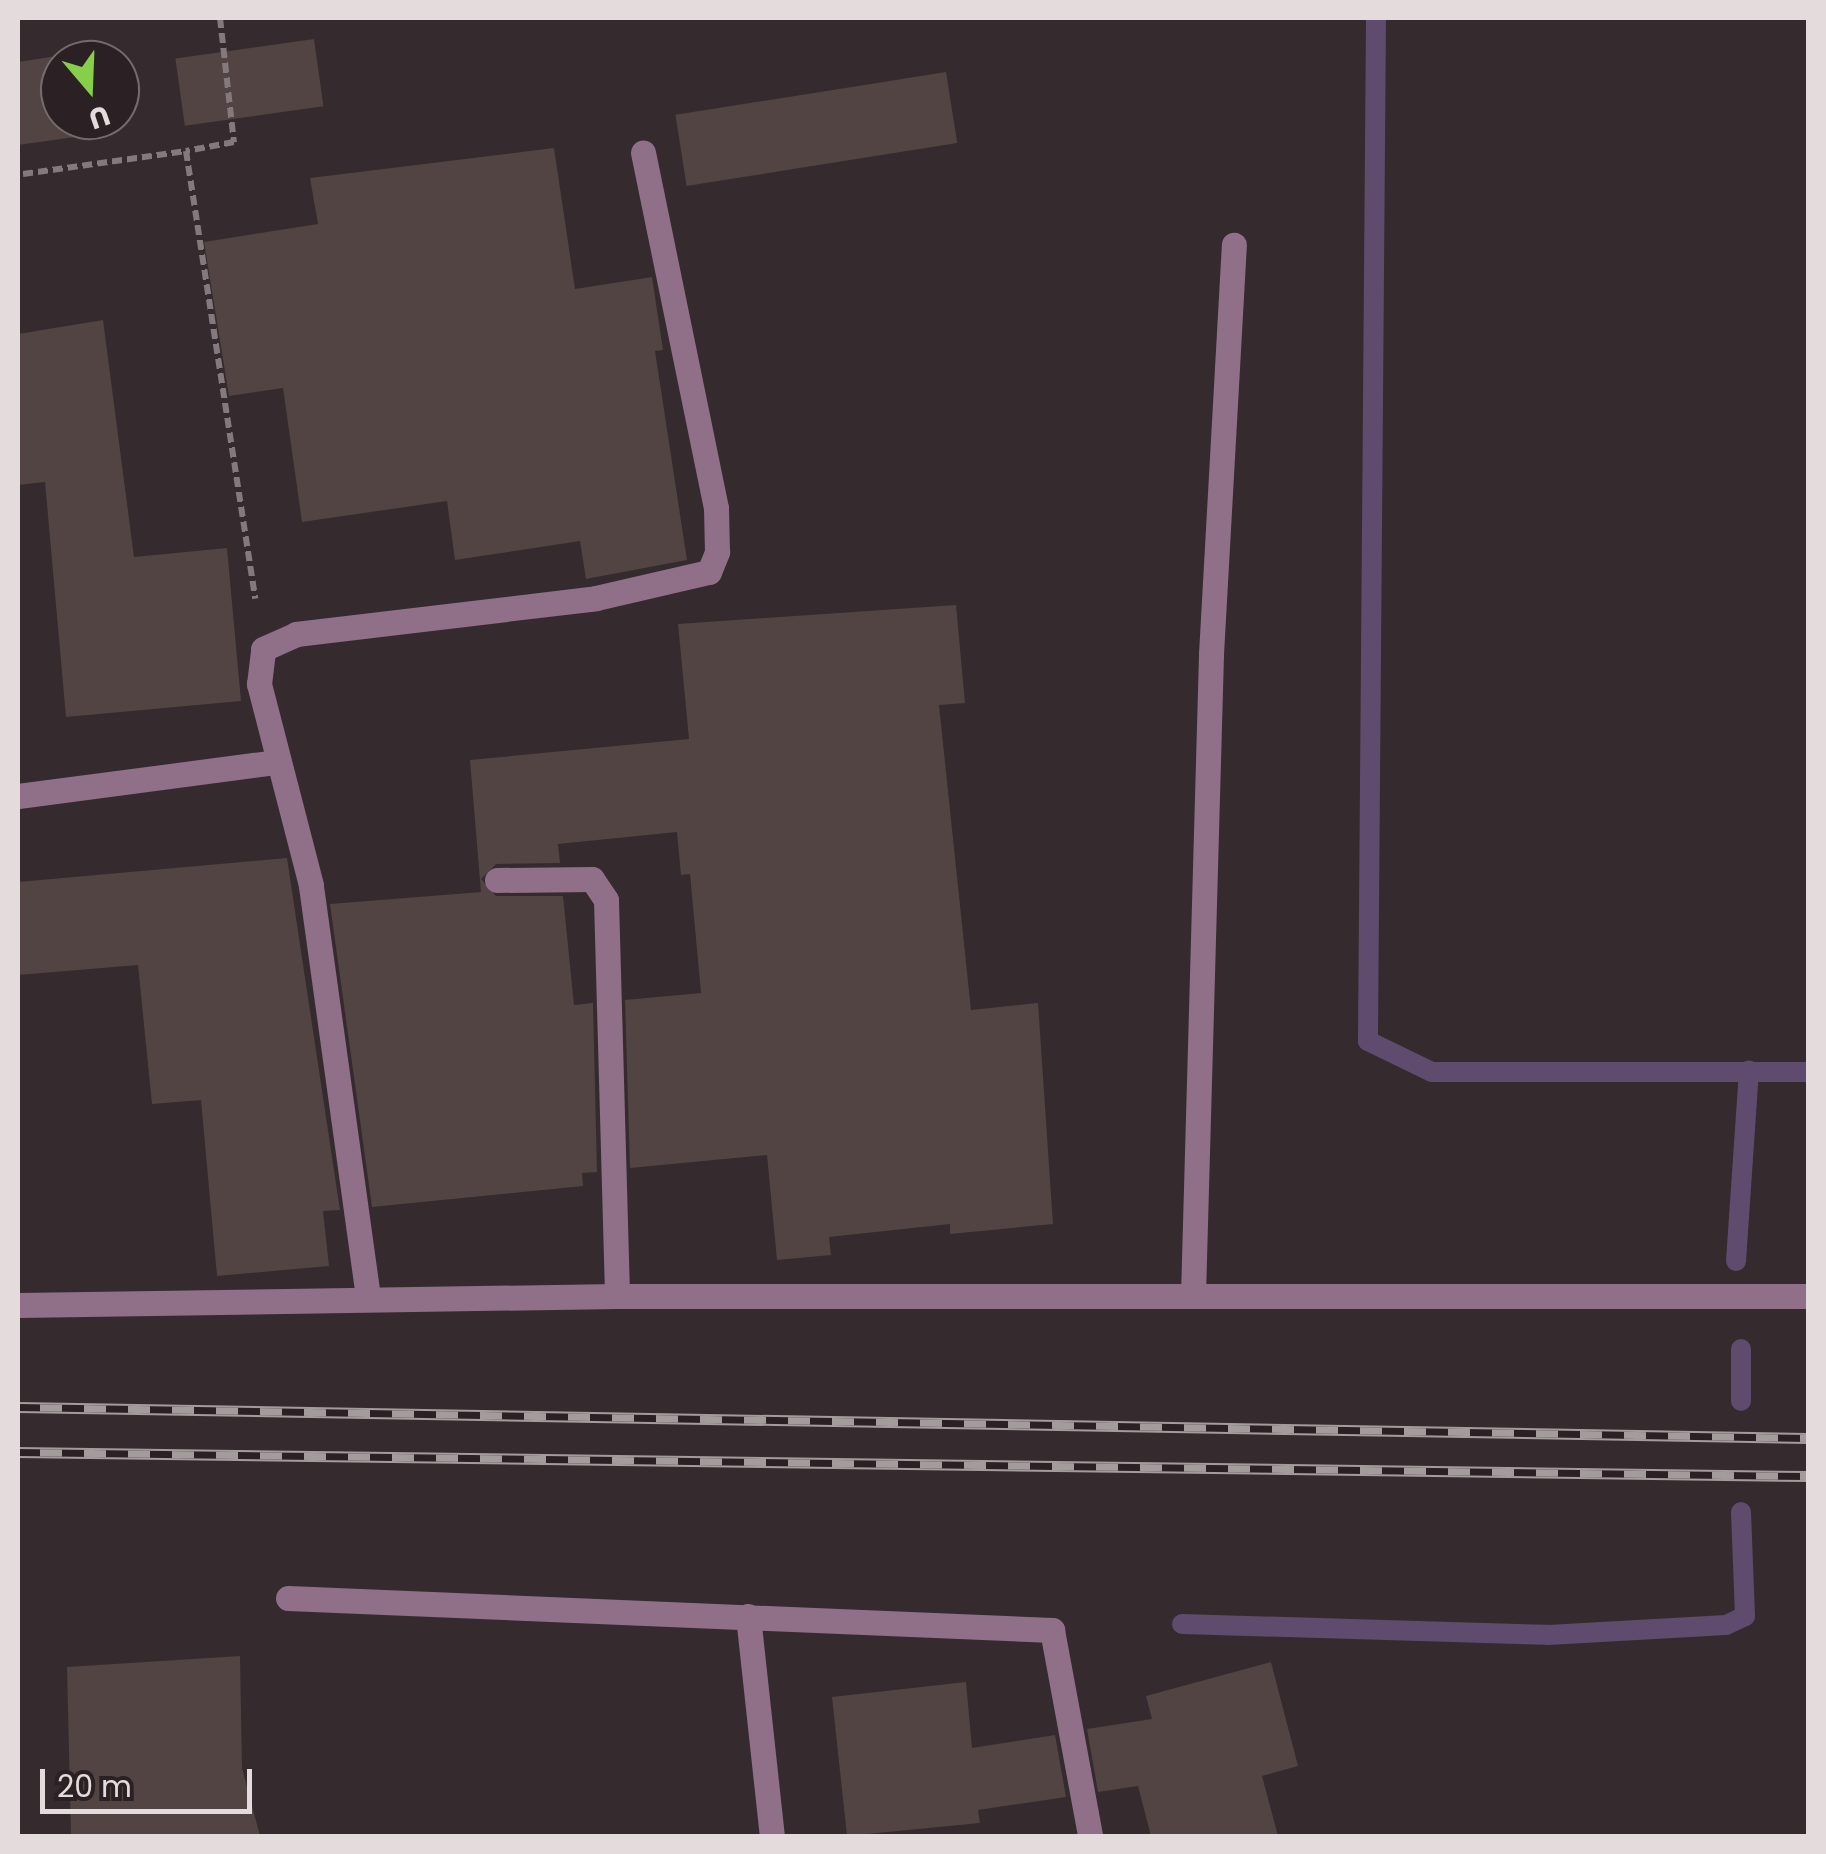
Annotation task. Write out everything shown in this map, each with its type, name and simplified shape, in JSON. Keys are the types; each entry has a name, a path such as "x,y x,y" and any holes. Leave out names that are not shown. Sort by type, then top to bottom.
{"street":[{"path":"368,1298 312,884 275,762 258,684 262,649 296,634 596,598 709,572 717,552 716,508 642,152"},
{"path":"1193,1296 1212,654 1234,245"},
{"path":"18,796 275,762"},
{"path":"497,880 592,878 606,900 617,1296"},
{"path":"18,1306 617,1296 1808,1296"},
{"path":"288,1598 1052,1630 1090,1836"},
{"path":"748,1616 772,1836"}],"path":[{"path":"23,174 234,142 220,18"},
{"path":"186,152 262,649"}],"building":[{"path":"314,39 323,106 185,126 175,58"},
{"path":"40,59 40,140 53,140 18,145 18,62"},
{"path":"946,72 957,143 687,186 675,115"},
{"path":"554,148 575,289 652,277 663,350 655,351 687,560 586,579 580,541 455,560 447,501 302,522 283,388 229,396 204,242 318,224 310,178"},
{"path":"103,320 134,557 227,548 241,701 66,717 45,482 18,485 18,334"},
{"path":"956,605 965,703 939,705 971,1010 1038,1003 1053,1224 950,1234 950,1224 829,1237 831,1255 777,1260 767,1155 630,1168 625,1000 701,993 690,874 681,875 677,832 558,844 560,863 496,864 481,879 496,896 563,896 574,1005 593,1003 597,1172 582,1173 583,1186 372,1207 330,904 481,892 470,760 689,739 678,624"},
{"path":"287,858 340,1210 323,1211 329,1266 217,1276 201,1100 152,1104 138,965 18,975 18,882"},
{"path":"240,1656 242,1768 260,1836 71,1836 67,1667"},
{"path":"1271,1662 1298,1766 1262,1776 1278,1836 1151,1836 1138,1786 1098,1792 1087,1729 1152,1719 1146,1696"},
{"path":"966,1682 972,1748 1055,1735 1066,1797 978,1810 980,1823 847,1836 832,1697"}],"waterway":[{"path":"1376,18 1368,1041 1432,1072 1808,1072"},
{"path":"1736,1261 1749,1070"},
{"path":"1741,1349 1741,1401"},
{"path":"1182,1624 1548,1635 1726,1625 1745,1616 1741,1512"}],"railway":[{"path":"18,1407 1808,1438"},
{"path":"18,1452 1808,1476"}]}
